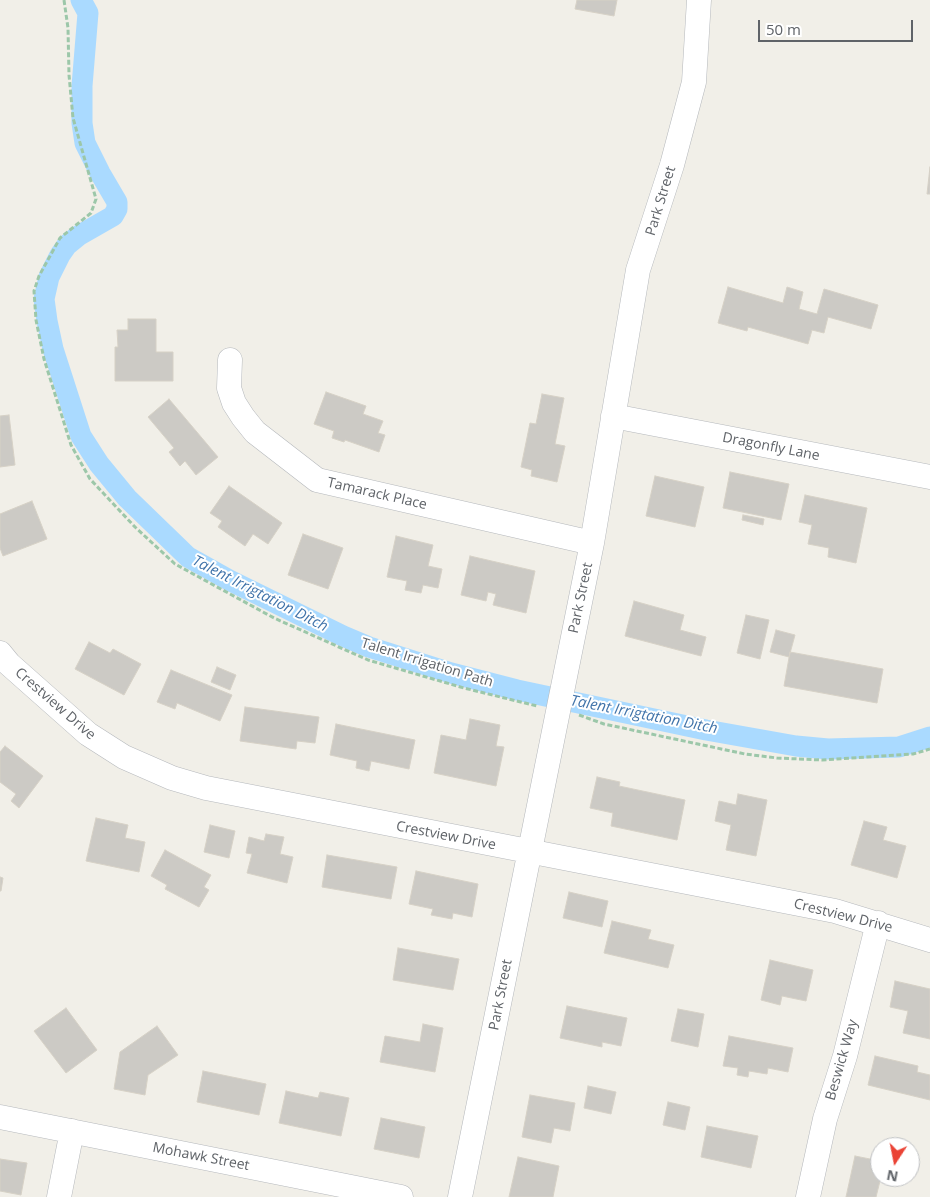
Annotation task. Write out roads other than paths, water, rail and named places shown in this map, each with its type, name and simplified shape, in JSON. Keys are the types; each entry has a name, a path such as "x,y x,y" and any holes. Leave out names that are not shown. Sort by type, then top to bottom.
{"street":[{"name":"Park Street","path":"460,1197 592,543 638,270 672,165 694,82 699,0"},
{"name":"Tamarack Place","path":"230,360 229,388 234,403 243,417 255,432 318,480 592,543"},
{"name":"Dragonfly Lane","path":"613,416 930,477"},
{"name":"Crestview Drive","path":"3,663 88,734 124,757 172,778 206,788 836,911 930,940"},
{"name":"Beswick Way","path":"808,1197 825,1119 844,1056 878,923"},
{"name":"Mohawk Street","path":"0,1117 401,1197"},
{"path":"59,1197 72,1131"}],"waterway":[{"name":"Talent Irrigtation Ditch","path":"81,0 88,13 82,86 82,123 85,143 117,202 117,209 113,216 78,236 67,245 60,255 49,277 44,299 47,321 53,349 81,436 99,464 127,498 188,557 229,580 369,647 451,673 517,690 706,730 796,746 828,749 899,747 930,737"}]}
